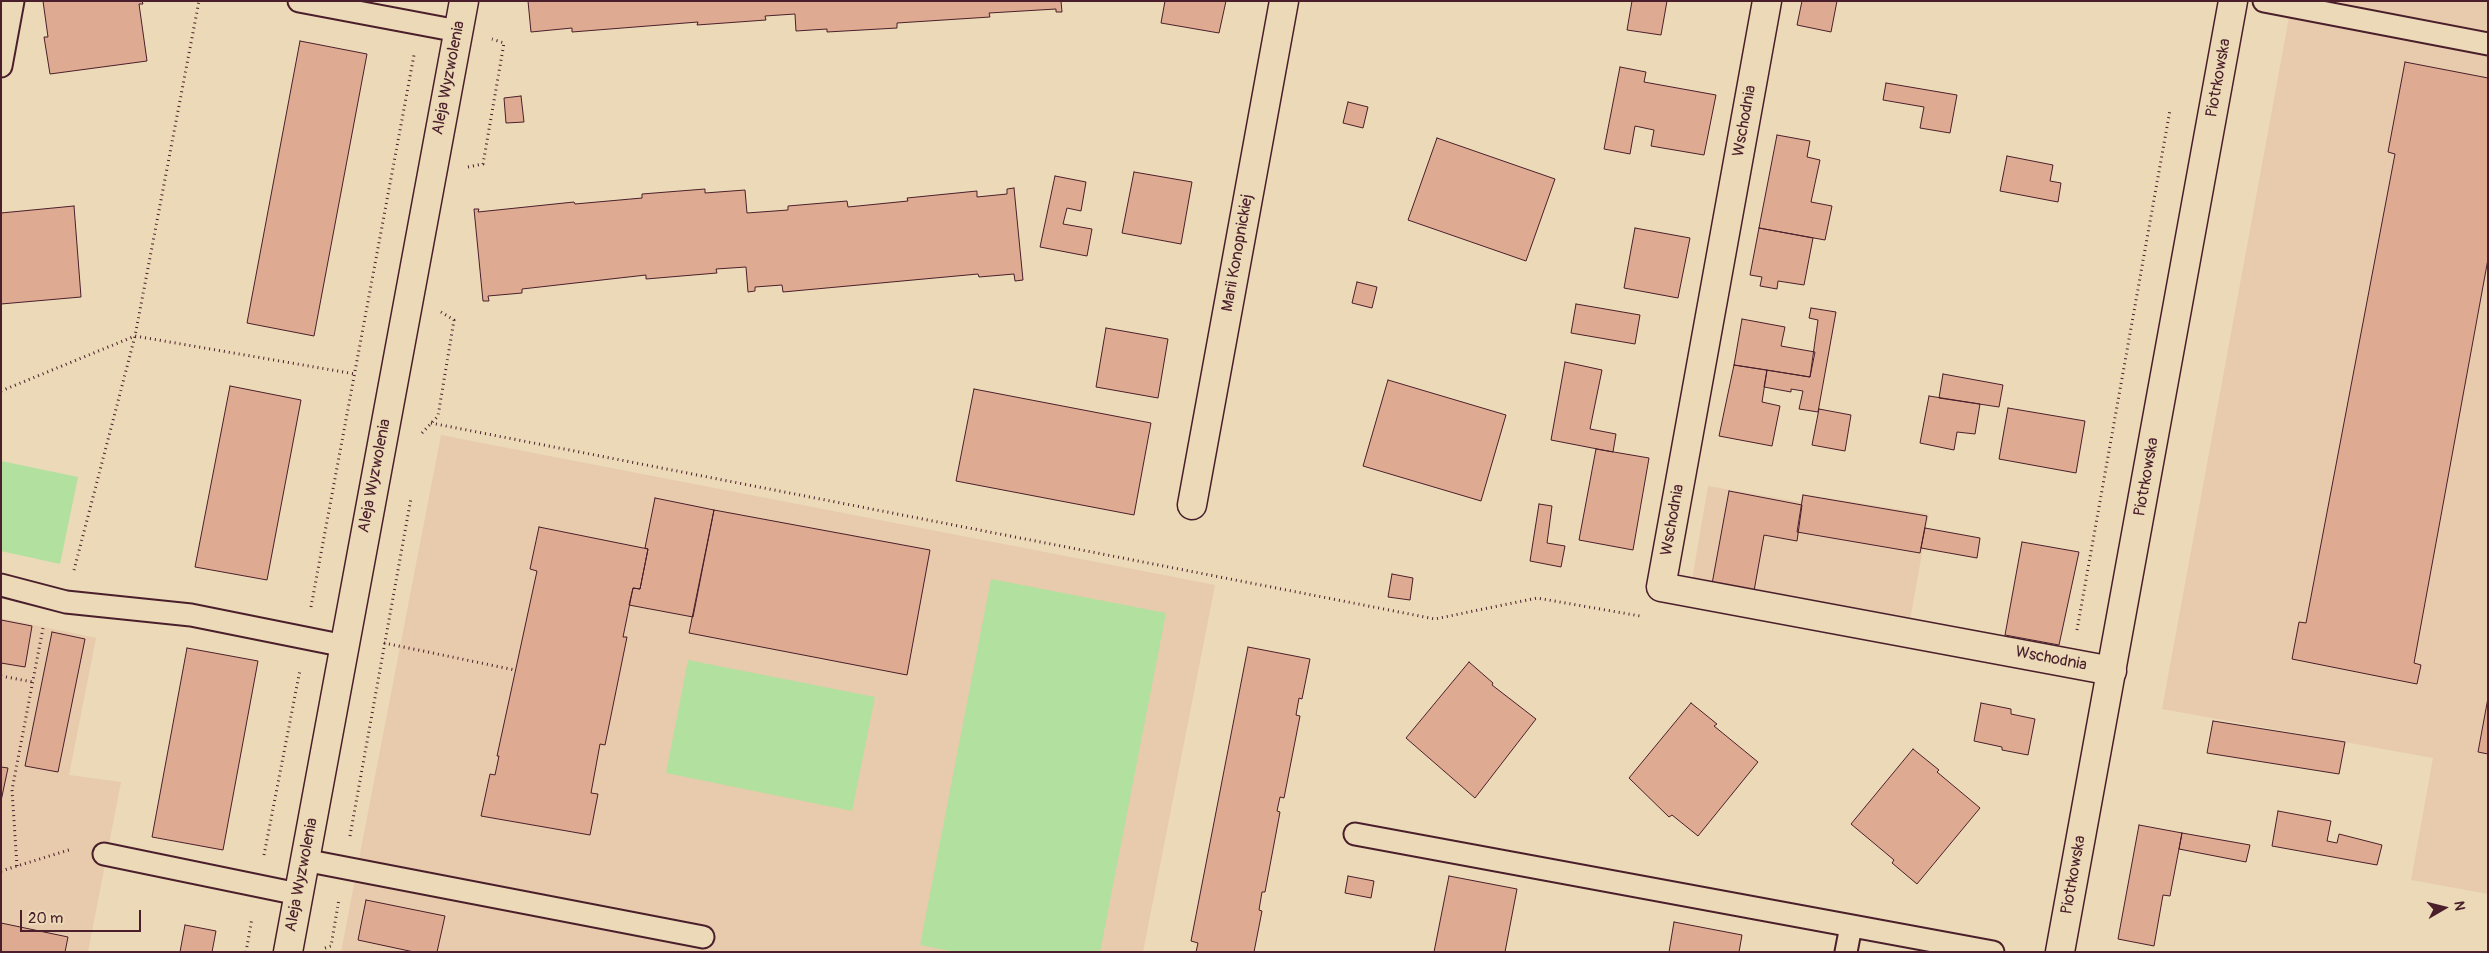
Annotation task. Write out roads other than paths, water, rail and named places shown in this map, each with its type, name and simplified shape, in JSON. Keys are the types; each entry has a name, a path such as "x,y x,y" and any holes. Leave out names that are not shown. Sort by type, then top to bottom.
{"street":[{"name":"Aleja Wyzwolenia","path":"288,952 464,1"},
{"name":"Marii Konopnickiej","path":"1192,505 1284,1"},
{"name":"Wschodnia","path":"1767,1 1661,587 2112,670"},
{"name":"Piotrkowska","path":"2060,952 2233,1"}],"lane":[{"path":"1,66 13,1"},
{"path":"299,1 458,31"},
{"path":"2264,1 2488,44"},
{"path":"1,585 57,601 191,615 345,646"},
{"path":"1355,834 1993,952"},
{"path":"104,854 298,894"},
{"path":"304,860 704,937"},
{"path":"1846,952 1851,926"}]}
